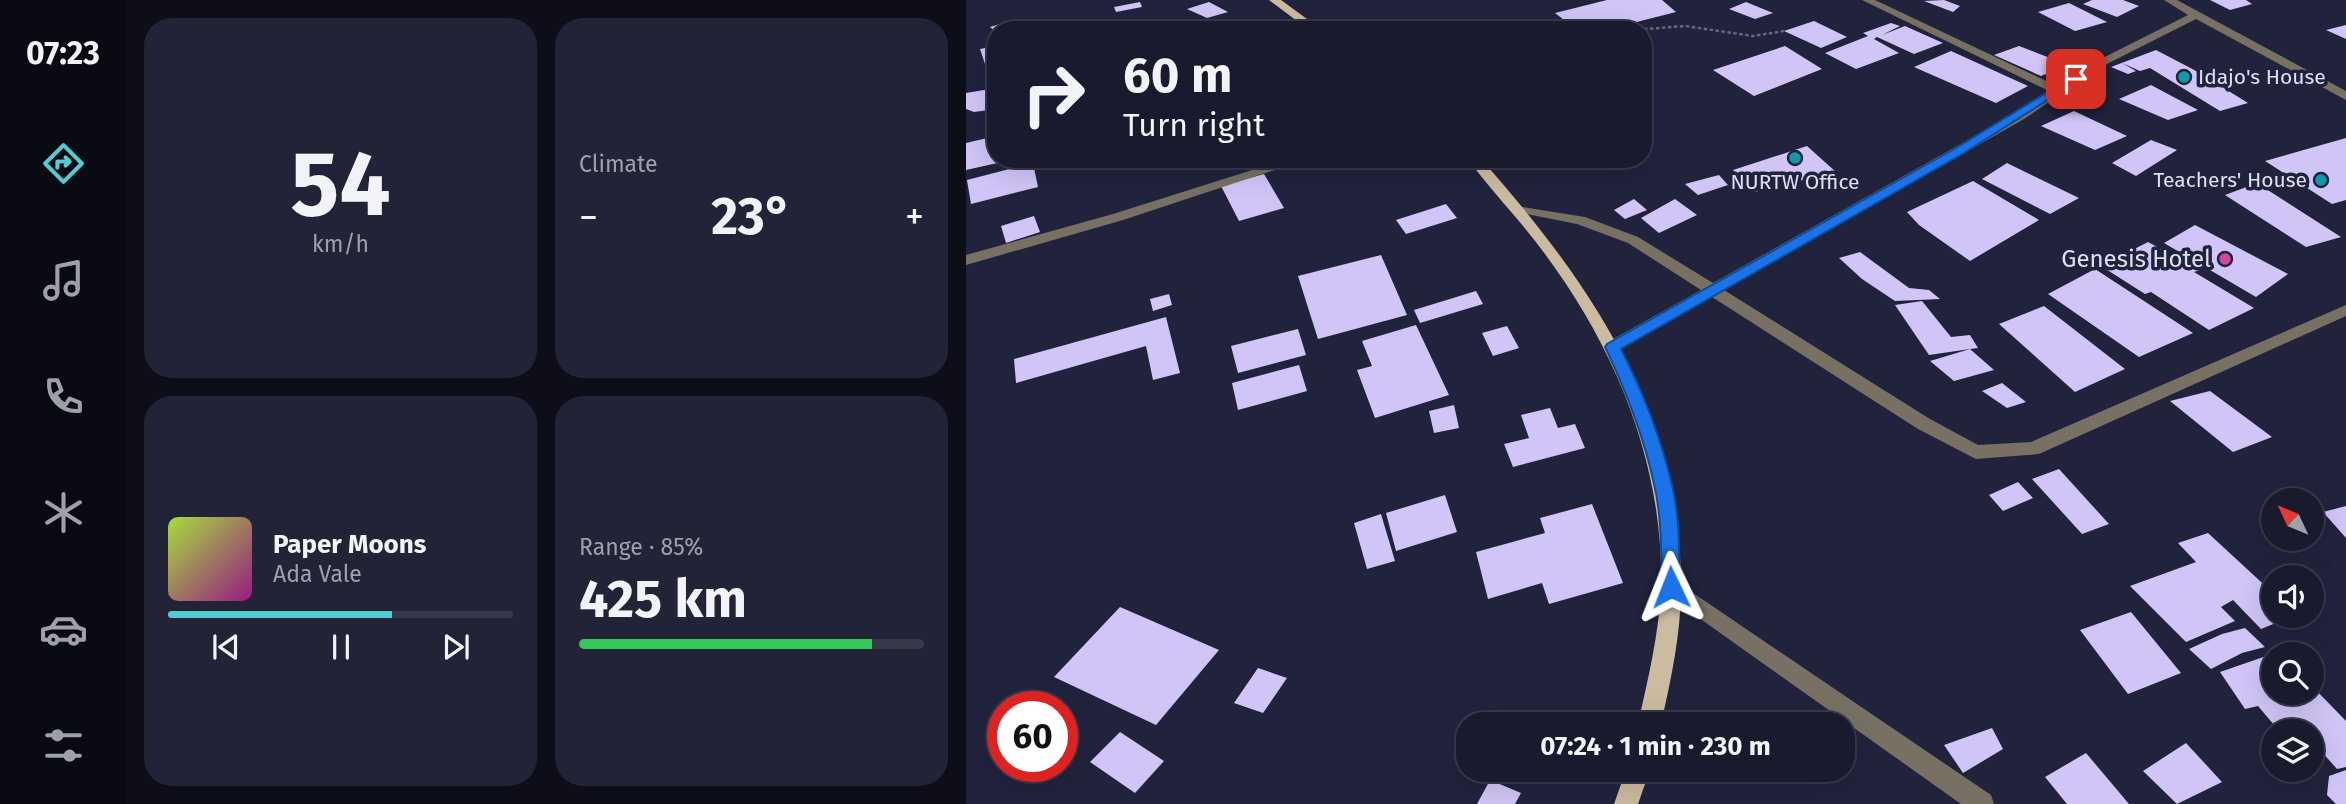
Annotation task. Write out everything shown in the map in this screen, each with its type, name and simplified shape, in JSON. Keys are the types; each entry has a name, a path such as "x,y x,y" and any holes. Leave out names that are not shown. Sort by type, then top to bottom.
{"main road":[{"path":"1275,0 1304,21"},
{"path":"1482,168 1521,209 1570,276 1636,394 1664,486 1669,532 1671,587 1663,663 1653,712"},
{"path":"1626,804 1634,782"}],"street":[{"path":"1867,0 2058,91"},
{"path":"2169,0 2346,96"},
{"path":"1612,347 1716,291 2058,91 2093,66 2198,14"},
{"path":"966,260 1118,217 1273,168"},
{"path":"1521,209 1580,220 1633,240 1924,424 1976,453 2033,449 2346,310"},
{"path":"1671,587 1982,804"}],"path":[{"path":"1652,28 1678,25 1701,27 1745,38 1767,37 1784,31"}],"building":[{"path":"1607,0 1662,0 1676,12 1640,21 1565,21 1555,13"},
{"path":"1944,0 1960,6 1953,12 1924,1"},
{"path":"2092,0 2123,0 2139,6 2117,17 2083,4"},
{"path":"2210,0 2246,0 2252,4 2230,10"},
{"path":"1140,2 1142,7 1116,12 1114,7"},
{"path":"1209,2 1228,12 1207,18 1187,9"},
{"path":"1746,2 1773,13 1755,19 1729,9"},
{"path":"2069,3 2107,22 2075,31 2038,12"},
{"path":"1814,21 1847,37 1821,48 1784,31"},
{"path":"1891,23 1900,26 1882,35 1905,26 1943,43 1914,54 1877,37 1874,39 1899,53 1856,69 1825,53 1868,36 1863,33"},
{"path":"2346,25 2346,39 2326,30"},
{"path":"1785,46 1822,69 1754,96 1713,70"},
{"path":"2019,46 2068,65 2041,76 1994,55"},
{"path":"987,48 987,63 985,64 980,49"},
{"name":"Idajo's House","path":"2156,50 2248,103 2220,111 2150,68 2140,71 2122,63 2136,71 2128,74 2111,67"},
{"path":"1951,51 2028,86 1996,103 1914,67"},
{"path":"2151,85 2198,110 2168,120 2119,99"},
{"path":"987,90 987,110 974,112 966,109 966,93"},
{"path":"2074,111 2127,136 2095,150 2041,126"},
{"path":"987,138 987,165 966,170 966,143"},
{"name":"Teachers' House","path":"2346,138 2346,200 2332,204 2265,161"},
{"path":"2151,140 2177,150 2136,176 2112,163"},
{"name":"NURTW Office","path":"1807,146 1836,172 1754,192 1733,170"},
{"path":"2007,163 2079,198 2050,214 1982,179"},
{"path":"1014,168 1034,168 1038,187 971,204 967,180"},
{"path":"1264,174 1284,208 1239,221 1221,186"},
{"path":"1719,175 1728,185 1698,195 1685,184"},
{"path":"1973,181 2039,220 1970,261 1919,225 1907,212"},
{"name":"Genesis Hotel","path":"2257,183 2341,237 2306,247 2225,195"},
{"path":"1634,199 1647,210 1625,219 1614,210"},
{"path":"1675,199 1697,215 1659,233 1641,218"},
{"path":"1446,204 1457,218 1406,234 1396,220"},
{"path":"1034,216 1040,232 1006,243 1001,226"},
{"name":"Genesis Hotel","path":"2195,225 2288,274 2256,297 2164,243"},
{"path":"2148,242 2200,270 2194,272 2254,308 2209,330 2151,292 2145,294 2101,266"},
{"path":"1860,252 1909,288 1929,290 1940,299 1895,301 1862,279 1839,258"},
{"path":"1381,255 1407,315 1318,339 1298,276"},
{"path":"2095,269 2193,333 2139,357 2048,294"},
{"path":"1476,291 1483,304 1420,323 1414,310"},
{"path":"1169,294 1172,305 1153,311 1150,299"},
{"path":"1922,301 1951,337 1970,335 1978,348 1929,355 1895,305"},
{"path":"2044,306 2125,369 2075,392 1999,324"},
{"path":"1166,317 1180,373 1153,380 1146,346 1016,383 1014,359"},
{"path":"1416,325 1449,395 1375,418 1357,370 1372,366 1362,341"},
{"path":"1507,326 1519,348 1493,356 1482,333"},
{"path":"1298,329 1306,355 1238,373 1231,346"},
{"path":"1970,349 1994,370 1954,381 1930,361"},
{"path":"1299,365 1307,391 1238,410 1232,383"},
{"path":"2002,383 2026,402 2007,408 1982,391"},
{"path":"2210,391 2272,437 2233,452 2170,401"},
{"path":"1454,405 1459,428 1434,433 1429,411"},
{"path":"1550,408 1558,428 1575,424 1585,448 1513,467 1504,444 1529,438 1521,415"},
{"path":"2059,469 2109,524 2082,534 2032,479"},
{"path":"2018,482 2033,498 2003,511 1989,495"},
{"path":"1445,495 1457,532 1396,551 1386,513"},
{"path":"1592,504 1623,583 1549,604 1542,583 1488,599 1476,552 1545,533 1540,518"},
{"path":"2346,506 2346,538 2324,513"},
{"path":"1381,514 1395,561 1367,569 1354,523"},
{"path":"2208,533 2261,582 2261,628 2263,628 2261,629 2233,600 2221,607 2235,621 2186,642 2130,586 2196,562 2178,543"},
{"path":"1120,607 1219,650 1156,725 1054,677"},
{"path":"2131,612 2181,673 2128,694 2080,630"},
{"path":"2245,628 2261,643 2261,648 2242,653 2211,669 2189,649 2222,634"},
{"path":"2261,658 2261,705 2324,705 2324,698 2346,721 2346,767 2337,769 2324,754 2324,719 2269,719 2258,706 2245,709 2220,672"},
{"path":"1258,668 1287,678 1263,713 1234,703"},
{"path":"1992,728 2003,749 1963,773 1944,745"},
{"path":"1120,732 1164,761 1135,793 1090,762"},
{"path":"2186,743 2222,782 2177,804 2143,771"},
{"path":"2086,753 2129,804 2067,804 2045,777"},
{"path":"2346,770 2346,804 2336,804 2327,795 2329,776"},
{"path":"1489,782 1521,793 1515,804 1477,804"}],"place":[{"name":"Idajo's House","path":"2184,77"},
{"name":"NURTW Office","path":"1795,158"},
{"name":"Teachers' House","path":"2321,180"},
{"name":"Genesis Hotel","path":"2225,259"}],"route":[{"path":"1671,587 1664,486 1636,394 1612,347 1716,291 2020,116 2076,79"}]}
